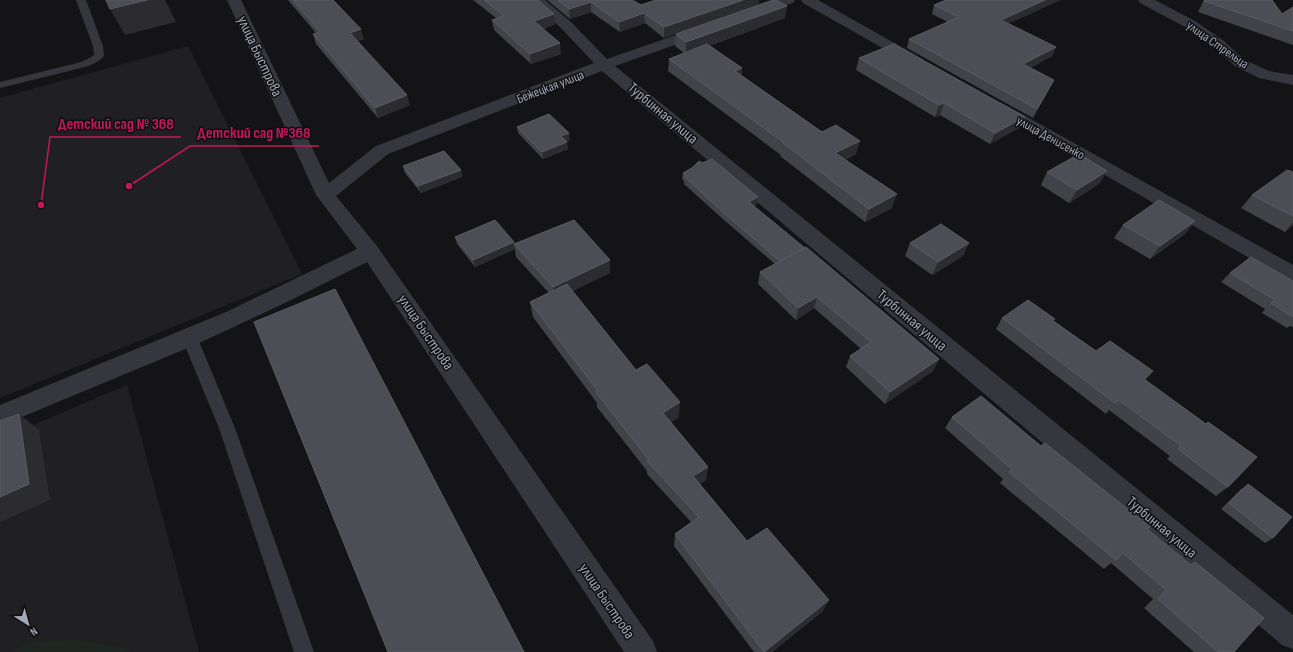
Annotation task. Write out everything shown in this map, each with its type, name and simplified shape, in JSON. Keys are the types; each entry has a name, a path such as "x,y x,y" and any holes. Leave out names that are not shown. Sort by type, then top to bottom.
{"street":[{"name":"улица Быстрова","path":"234,0 325,195 370,251 642,652"},
{"name":"Турбинная улица","path":"537,0 566,25 604,65 1293,634"},
{"path":"736,18 788,0"},
{"path":"808,0 933,70"},
{"name":"улица Стрельца","path":"1146,0 1190,24 1219,44 1240,63 1265,75 1293,80"},
{"name":"Бежецкая улица","path":"325,195 382,150 604,65 714,26"},
{"name":"улица Денисенко","path":"981,98 1293,274"},
{"path":"0,416 190,339 313,282 370,251"}],"lane":[{"path":"0,85 81,65 90,62 99,56 98,46 81,0"},
{"path":"190,339 227,428 304,652"}],"shaded area":[{"path":"188,46 302,274 0,398 0,98"},
{"path":"127,385 199,652 0,652 0,439"},
{"path":"79,640 125,648 130,652 11,652 33,641"}],"building":[{"path":"106,0 147,0 110,9"},
{"path":"293,0 333,0 361,29 350,33 407,95 375,108 313,34 320,32"},
{"path":"484,0 538,0 554,14 534,21 560,43 530,54 492,20 504,16"},
{"path":"558,0 632,0 641,5 656,0 743,0 664,27 644,13 619,22 591,2 569,9"},
{"path":"773,0 787,6 686,42 676,34"},
{"path":"946,0 1045,0 1001,20 1056,47 1023,64 1054,80 1037,109 909,39 959,17 934,5"},
{"path":"1272,0 1282,14 1293,7 1293,31 1204,1"},
{"path":"707,44 742,68 735,71 822,132 836,125 860,141 835,153 897,194 869,209 783,142 669,59"},
{"path":"894,44 1025,117 995,133 944,103 939,105 859,58"},
{"path":"549,114 569,133 561,136 567,142 542,152 517,127"},
{"path":"444,151 461,170 418,186 403,166"},
{"path":"1079,154 1107,171 1077,190 1047,172"},
{"path":"712,159 758,197 749,202 805,248 780,261 725,214 685,177 686,176 683,173 692,168 699,161 702,163"},
{"path":"1287,170 1293,172 1293,216 1252,195"},
{"path":"1159,200 1195,221 1160,246 1123,225"},
{"path":"495,220 514,242 473,260 455,237"},
{"path":"574,220 610,260 553,287 514,244"},
{"path":"941,224 969,243 938,262 910,243"},
{"path":"806,247 939,359 890,392 850,356 871,342 817,297 798,308 760,272"},
{"path":"1251,257 1293,281 1293,317 1271,303 1275,300 1230,273"},
{"path":"567,284 636,370 647,364 680,402 663,413 708,467 693,476 747,541 767,528 829,600 764,652 675,534 699,517 647,461 649,460 596,392 598,391 530,302"},
{"path":"335,289 524,652 388,652 254,322"},
{"path":"1028,300 1055,319 1053,321 1096,351 1110,341 1153,371 1144,379 1206,424 1208,422 1257,457 1228,487 1178,449 1181,446 1119,400 1115,403 1002,318"},
{"path":"981,396 1041,446 1045,443 1150,527 1147,529 1191,565 1195,562 1264,618 1234,652 1218,652 1158,599 1166,590 1123,553 1116,560 1009,472 1012,469 952,417"},
{"path":"19,414 29,484 0,497 0,421"},
{"path":"1248,484 1292,517 1273,538 1229,503"}],"place":[{"name":"Детский сад №368","path":"129,186"},
{"name":"Детский сад № 368","path":"41,205"}]}
